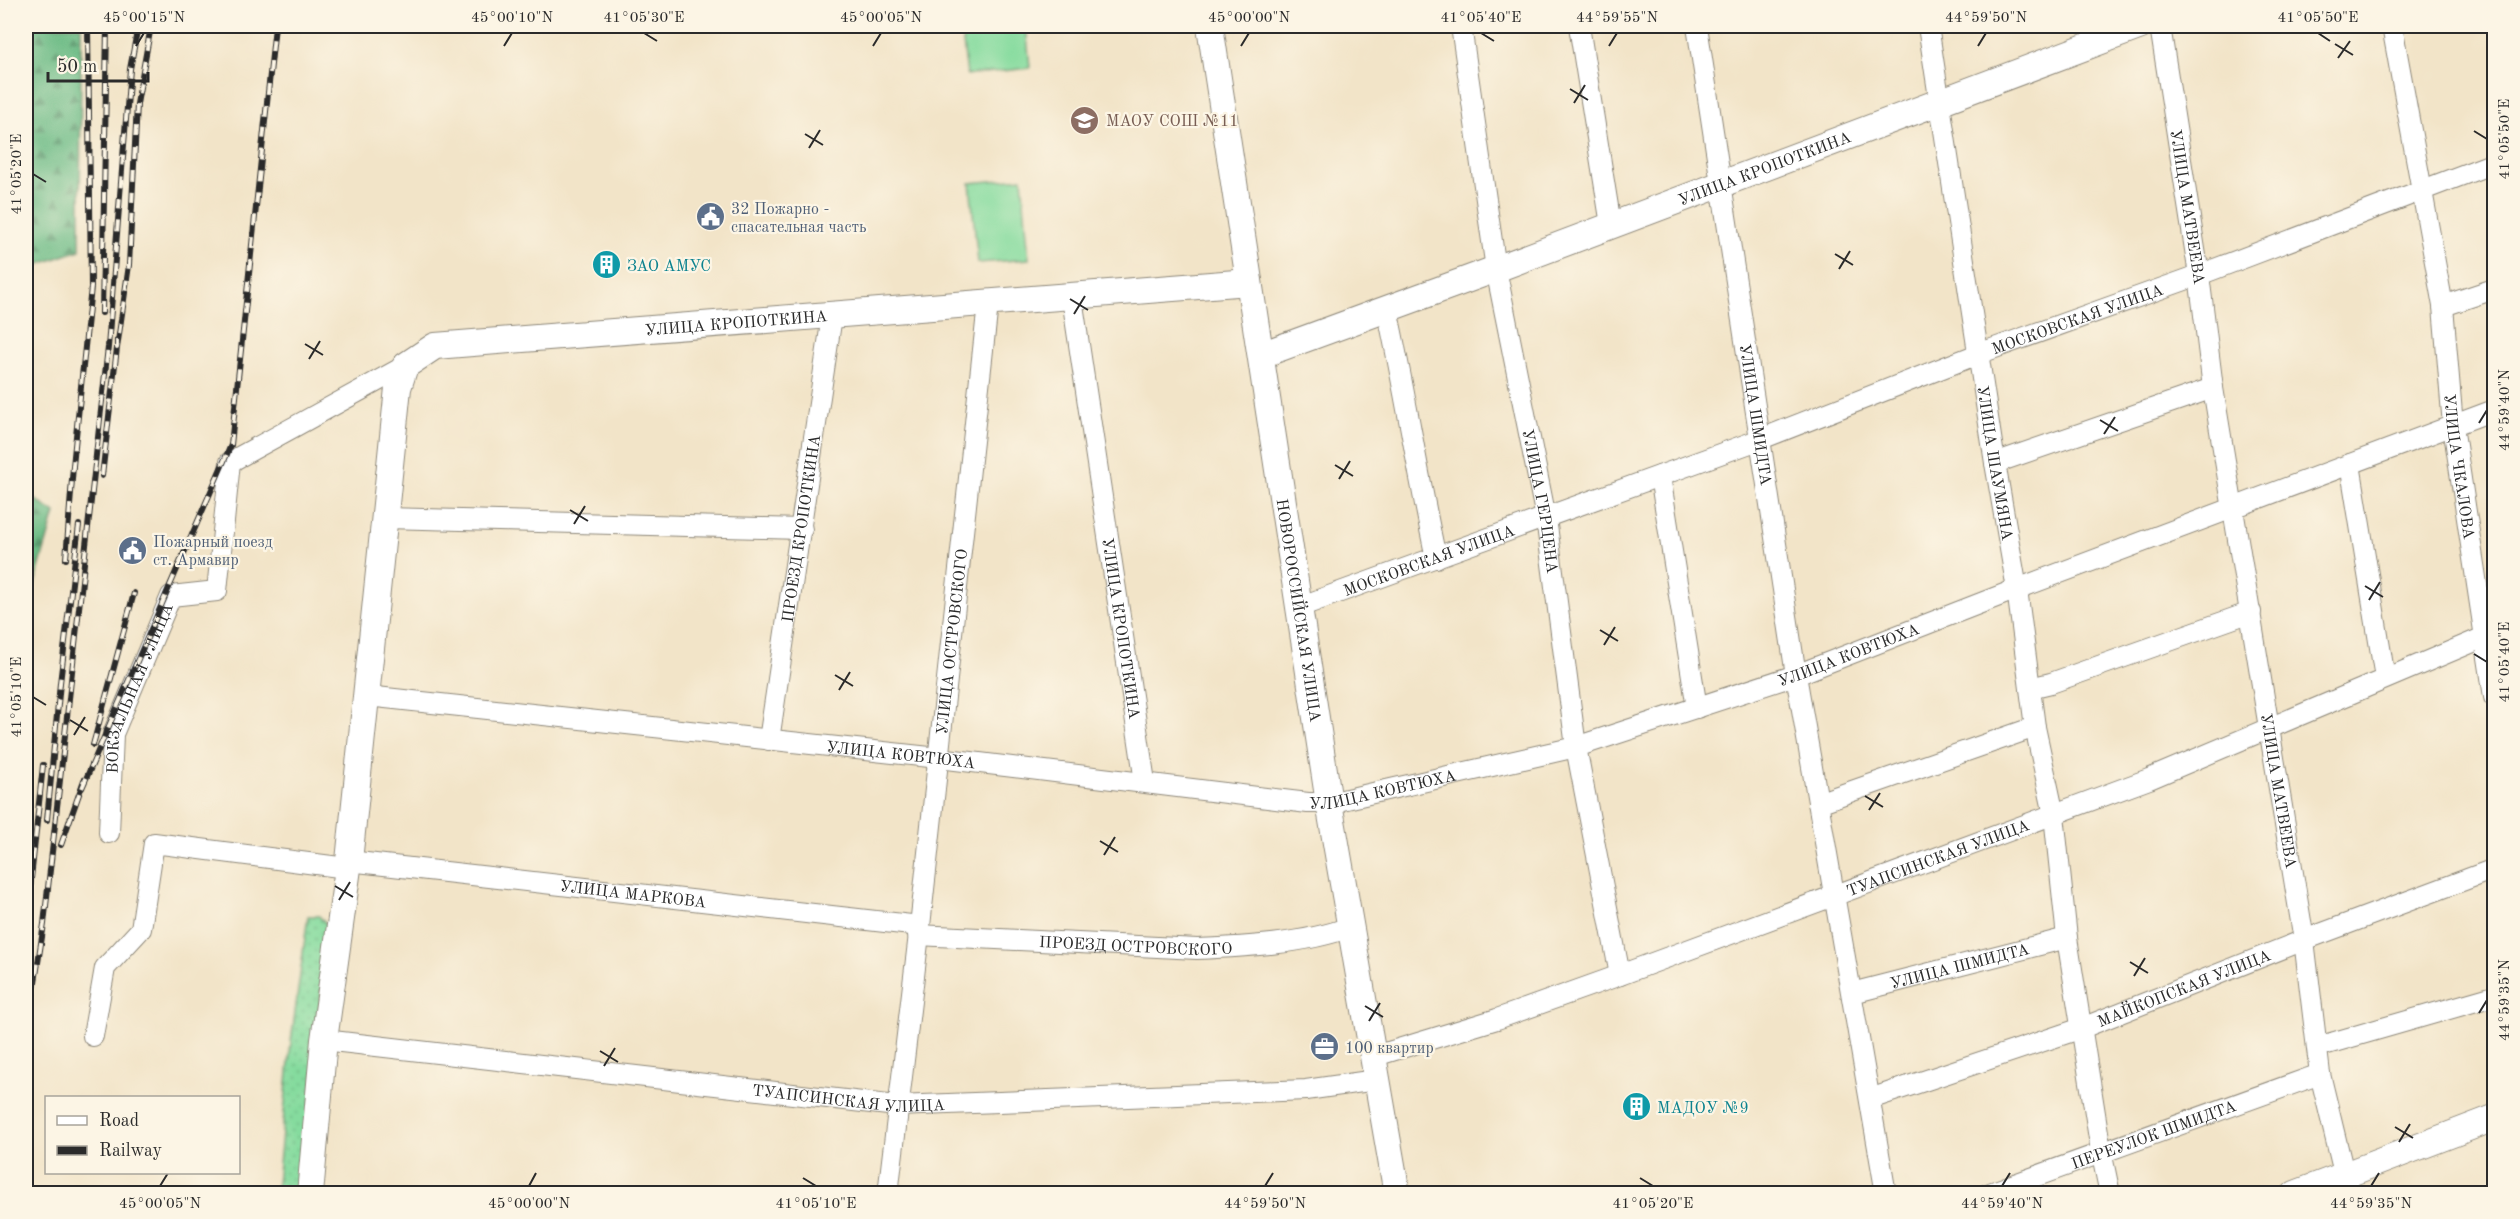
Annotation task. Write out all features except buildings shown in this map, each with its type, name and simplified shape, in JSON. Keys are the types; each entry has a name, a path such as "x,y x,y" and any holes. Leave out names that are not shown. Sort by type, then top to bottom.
{"main road":[{"name":"НОВОРОССИЙСКАЯ УЛИЦА","path":"1210,26 1329,803 1397,1194"},
{"name":"УЛИЦА КРОПОТКИНА","path":"1261,355 2141,26"},
{"name":"УЛИЦА КРОПОТКИНА","path":"405,366 435,346 1072,298 1249,282"},
{"path":"310,1194 324,1040 348,864 398,388 405,366"},
{"path":"2295,1194 2346,1184 2494,1118"}],"street":[{"name":"УЛИЦА ГЕРЦЕНА","path":"1461,26 1496,269 1546,518 1576,747 1620,975"},
{"path":"1579,26 1611,225"},
{"name":"УЛИЦА ШМИДТА","path":"1697,26 1796,675 1886,1194"},
{"name":"УЛИЦА ШАУМЯНА","path":"1928,26 1995,464 2017,589 2035,727 2054,815 2067,938 2100,1151 2110,1194"},
{"name":"УЛИЦА МАТВЕЕВА","path":"2160,26 2199,275 2213,388 2304,940 2320,1074 2346,1184"},
{"name":"УЛИЦА ЧКАЛОВА","path":"2392,26 2424,190 2443,306 2453,426 2489,635 2494,697"},
{"name":"МОСКОВСКАЯ УЛИЦА","path":"1299,607 1761,439 1978,354 2199,275 2494,163"},
{"path":"2443,306 2494,289"},
{"name":"УЛИЦА КРОПОТКИНА","path":"1072,298 1145,782"},
{"name":"УЛИЦА ОСТРОВСКОГО","path":"888,1194 939,758 988,304"},
{"path":"1387,309 1406,395 1420,483 1436,558"},
{"name":"ПРОЕЗД КРОПОТКИНА","path":"769,740 832,316"},
{"name":"ВОКЗАЛЬНАЯ УЛИЦА","path":"109,833 113,734 171,596 217,591 230,462 405,366"},
{"path":"1995,464 2213,388"},
{"name":"УЛИЦА КОВТЮХА","path":"367,696 939,758 1308,803 1329,803 1576,747 1796,675 2017,589 2494,410"},
{"path":"2350,464 2385,678"},
{"path":"1660,476 1696,708"},
{"path":"386,518 802,529"},
{"path":"2030,688 2051,683 2251,612"},
{"name":"ТУАПСИНСКАЯ УЛИЦА","path":"324,1040 897,1106 1306,1090 1374,1069 1497,1018 1620,975 2149,779 2489,635"},
{"path":"1818,803 2035,727"},
{"name":"УЛИЦА МАРКОВА","path":"93,1036 105,968 141,929 154,843 919,931"},
{"name":"МАЙКОПСКАЯ УЛИЦА","path":"1870,1099 2082,1028 2304,940 2494,869"},
{"name":"ПРОЕЗД ОСТРОВСКОГО","path":"919,931 1197,949 1242,947 1332,933 1350,927"},
{"name":"УЛИЦА ШМИДТА","path":"1852,993 2067,938"},
{"path":"2317,1047 2494,996"},
{"name":"ПЕРЕУЛОК ШМИДТА","path":"1987,1194 2100,1151 2320,1074"}],"green space":[{"path":"26,26 81,26 80,250 26,269"},
{"path":"961,26 1026,26 1030,68 967,75"},
{"path":"1022,178 1029,259 978,263 970,183"},
{"path":"26,493 55,513 26,613"},
{"path":"308,916 319,916 327,925 303,1193 276,1194 291,1042"}],"railway":[{"path":"66,559 91,287 88,26"},
{"path":"102,313 107,26"},
{"path":"26,1040 44,924 108,347 130,69 138,26"},
{"path":"117,340 117,348 129,265 137,104 151,26"},
{"path":"82,788 231,445 275,26"},
{"path":"102,476 117,348"},
{"path":"47,820 60,683 79,525"},
{"path":"93,745 134,593"},
{"path":"26,926 43,765"},
{"path":"61,845 84,780"}],"place":[{"name":"МАОУ СОШ №11","path":"1085,120"},
{"name":"32 Пожарно - спасательная часть","path":"710,217"},
{"name":"ЗАО АМУС","path":"606,265"},
{"name":"Пожарный поезд ст. Армавир","path":"132,550"},
{"name":"100 квартир","path":"1324,1047"},
{"name":"МАДОУ №9","path":"1636,1107"}]}
